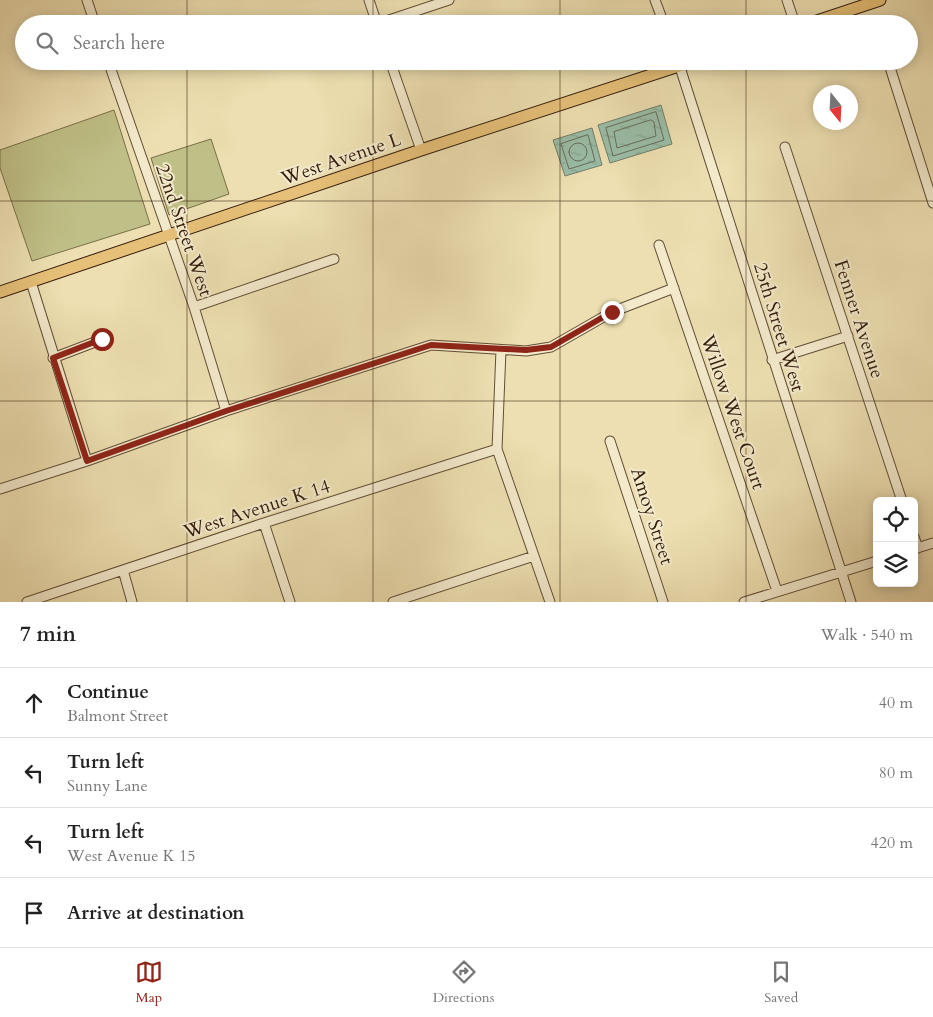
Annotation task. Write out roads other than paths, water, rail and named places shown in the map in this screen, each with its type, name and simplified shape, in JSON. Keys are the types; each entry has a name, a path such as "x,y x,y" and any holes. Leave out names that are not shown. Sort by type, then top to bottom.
{"main road":[{"path":"835,15 880,0"},
{"name":"West Avenue L","path":"0,292 661,70"}],"street":[{"path":"87,0 92,15"},
{"path":"369,0 374,15"},
{"path":"404,15 448,0"},
{"path":"655,0 661,15"},
{"path":"787,0 791,15"},
{"name":"22nd Street West","path":"111,70 194,307 226,411"},
{"path":"393,70 421,150"},
{"name":"25th Street West","path":"681,70 840,573 851,602"},
{"path":"891,70 933,203"},
{"name":"Fenner Avenue","path":"785,147 901,497"},
{"name":"Willow West Court","path":"659,245 777,590"},
{"path":"194,307 334,259"},
{"path":"30,282 87,461"},
{"path":"0,489 87,461 226,411 431,345 502,350 551,347 612,312 674,288"},
{"path":"772,360 848,336"},
{"path":"53,358 102,339"},
{"path":"502,350 497,449 550,602"},
{"name":"Amoy Street","path":"610,441 663,602"},
{"name":"West Avenue K 14","path":"27,602 264,523 497,449"},
{"path":"264,523 290,602"},
{"path":"918,548 933,543"},
{"path":"393,602 534,556"},
{"path":"744,602 777,590 873,562"},
{"path":"123,570 132,602"}],"water":[{"path":"661,105 672,144 610,163 598,125"},
{"path":"592,128 602,165 565,176 553,140"}]}
